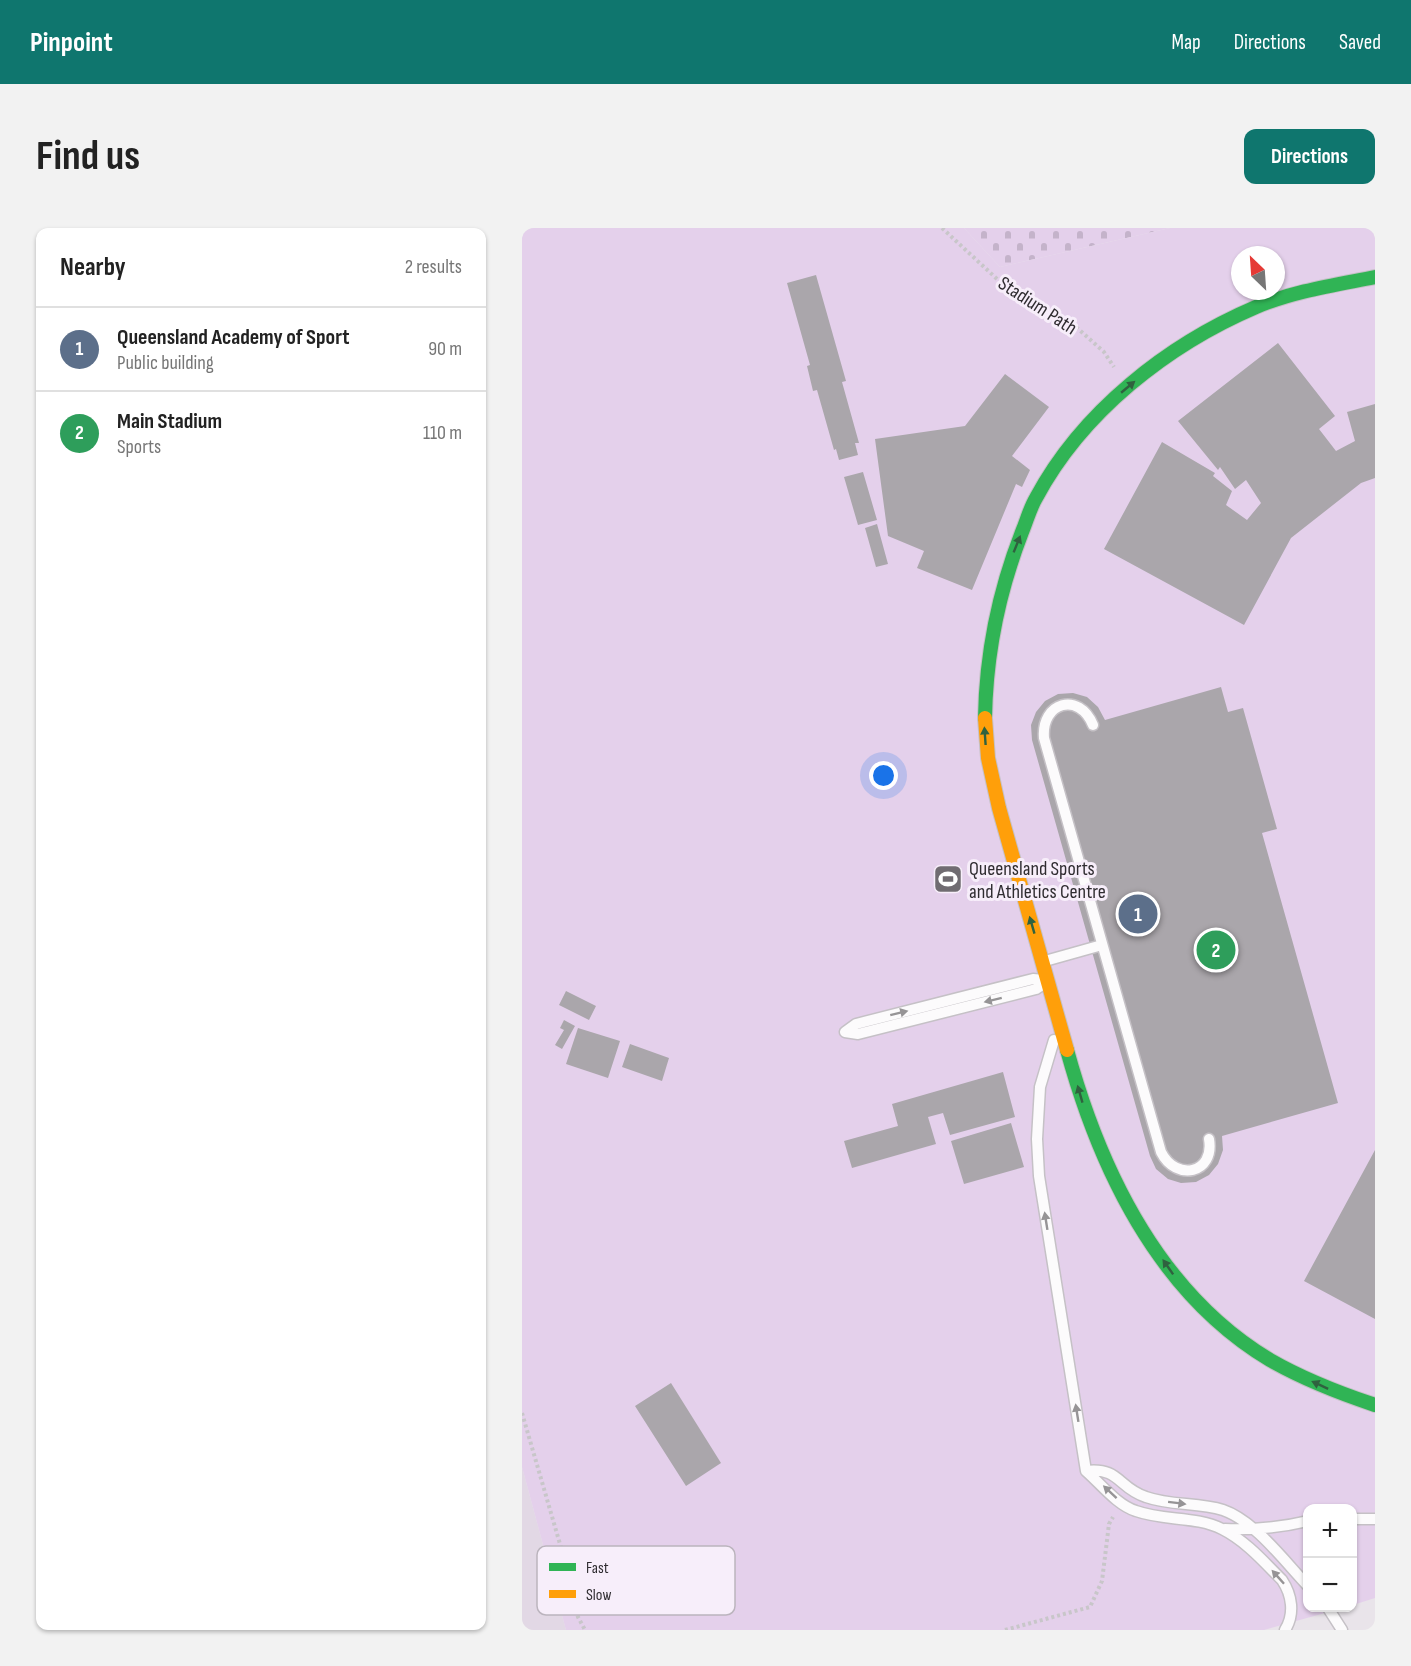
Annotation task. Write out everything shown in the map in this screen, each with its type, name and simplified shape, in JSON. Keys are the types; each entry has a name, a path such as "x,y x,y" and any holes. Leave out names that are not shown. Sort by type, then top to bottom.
{"street":[{"path":"1375,277 1317,289 1257,307 1205,332 1149,369 1106,406 1065,454 1036,496 1013,552 993,631 985,729 987,759 1042,962 1090,1127 1112,1176 1148,1238 1179,1284 1215,1320 1256,1351 1294,1373 1330,1390 1375,1405"}],"lane":[{"path":"1093,725 1088,714 1080,708 1061,705 1046,718 1043,727 1044,738 1161,1152 1166,1162 1174,1168 1183,1171 1193,1170 1201,1166 1208,1158 1211,1149 1209,1139"},
{"path":"1042,962 1102,945"},
{"path":"1033,979 1048,981 1036,989 870,1031 858,1034 845,1032 856,1024 1033,979"},
{"path":"1060,1023 1040,1087 1038,1167 1086,1471 1120,1502 1135,1511 1204,1522 1222,1528 1255,1530 1280,1528 1303,1522"},
{"path":"1086,1471 1106,1470 1123,1485 1144,1497 1222,1510 1237,1516 1255,1530 1303,1581"},
{"path":"1357,1520 1375,1519"},
{"path":"1222,1528 1243,1542 1286,1586 1291,1616 1285,1630"},
{"path":"1331,1612 1342,1630"}],"path":[{"name":"Stadium Path","path":"942,228 1010,291 1076,327 1104,352 1128,387"},
{"path":"522,1413 561,1546"},
{"path":"1005,1630 1090,1607 1102,1581 1109,1524 1120,1502"},
{"path":"578,1615 585,1630"}],"shaded area":[{"path":"522,1467 543,1546 537,1546 537,1615 562,1615 566,1630 522,1630"}],"green space":[{"name":"Queensland Sports and Athletics Centre","path":"522,228 964,228 1000,267 1170,228 1375,228 1375,1598 1357,1604 1357,1504 1303,1504 1303,1612 1329,1612 1264,1630 566,1630 562,1615 735,1615 735,1546 543,1546 522,1467"},
{"path":"964,228 1170,228 1000,267"}],"building":[{"path":"816,275 846,381 842,382 859,443 855,443 858,455 839,460 817,390 813,391 807,366 810,365 787,283"},
{"path":"1278,343 1335,416 1319,429 1336,451 1355,441 1347,412 1375,404 1375,478 1361,483 1291,538 1244,625 1104,549 1162,442 1215,473 1213,476 1232,491 1226,505 1247,520 1261,503 1246,480 1235,489 1220,467 1218,470 1178,421"},
{"path":"1005,374 1049,407 1012,456 1030,470 1022,487 1016,484 972,590 917,568 924,551 888,536 875,439 965,426"},
{"path":"863,472 877,520 858,525 844,477"},
{"path":"877,524 888,564 876,567 865,528"},
{"path":"1221,687 1228,712 1243,708 1277,829 1262,833 1338,1103 1222,1136 1223,1150 1218,1164 1209,1175 1196,1182 1181,1183 1168,1179 1156,1169 1150,1156 1032,740 1031,725 1036,712 1045,701 1058,694 1073,693 1087,697 1098,707 1105,720"},
{"path":"566,991 596,1006 589,1020 559,1005"},
{"path":"564,1020 575,1026 562,1049 555,1045 564,1030 560,1028"},
{"path":"578,1028 620,1041 608,1078 566,1064"},
{"path":"630,1044 669,1058 662,1081 622,1067"},
{"path":"1003,1072 1015,1117 950,1135 943,1113 928,1117 936,1144 852,1168 844,1141 898,1126 892,1104"},
{"path":"1011,1123 1024,1167 964,1184 951,1141"},
{"path":"1375,1150 1375,1319 1304,1281"},
{"path":"671,1383 721,1463 686,1486 635,1406"}],"traffic: fast":[{"path":"985,718 988,670 995,623 1014,554 1034,502 1077,437 1130,384 1159,361 1223,323 1256,307 1285,297 1375,277"},
{"path":"1067,1050 1097,1140 1116,1183 1139,1225 1165,1264 1196,1300 1230,1332 1270,1360 1321,1385 1375,1405"}],"traffic: slow":[{"path":"985,718 988,758 999,808 1067,1050"}],"place":[{"name":"Queensland Sports and Athletics Centre","path":"948,879"},
{"name":"Queensland Academy of Sport","path":"1138,914"},
{"name":"Main Stadium","path":"1216,950"}]}
